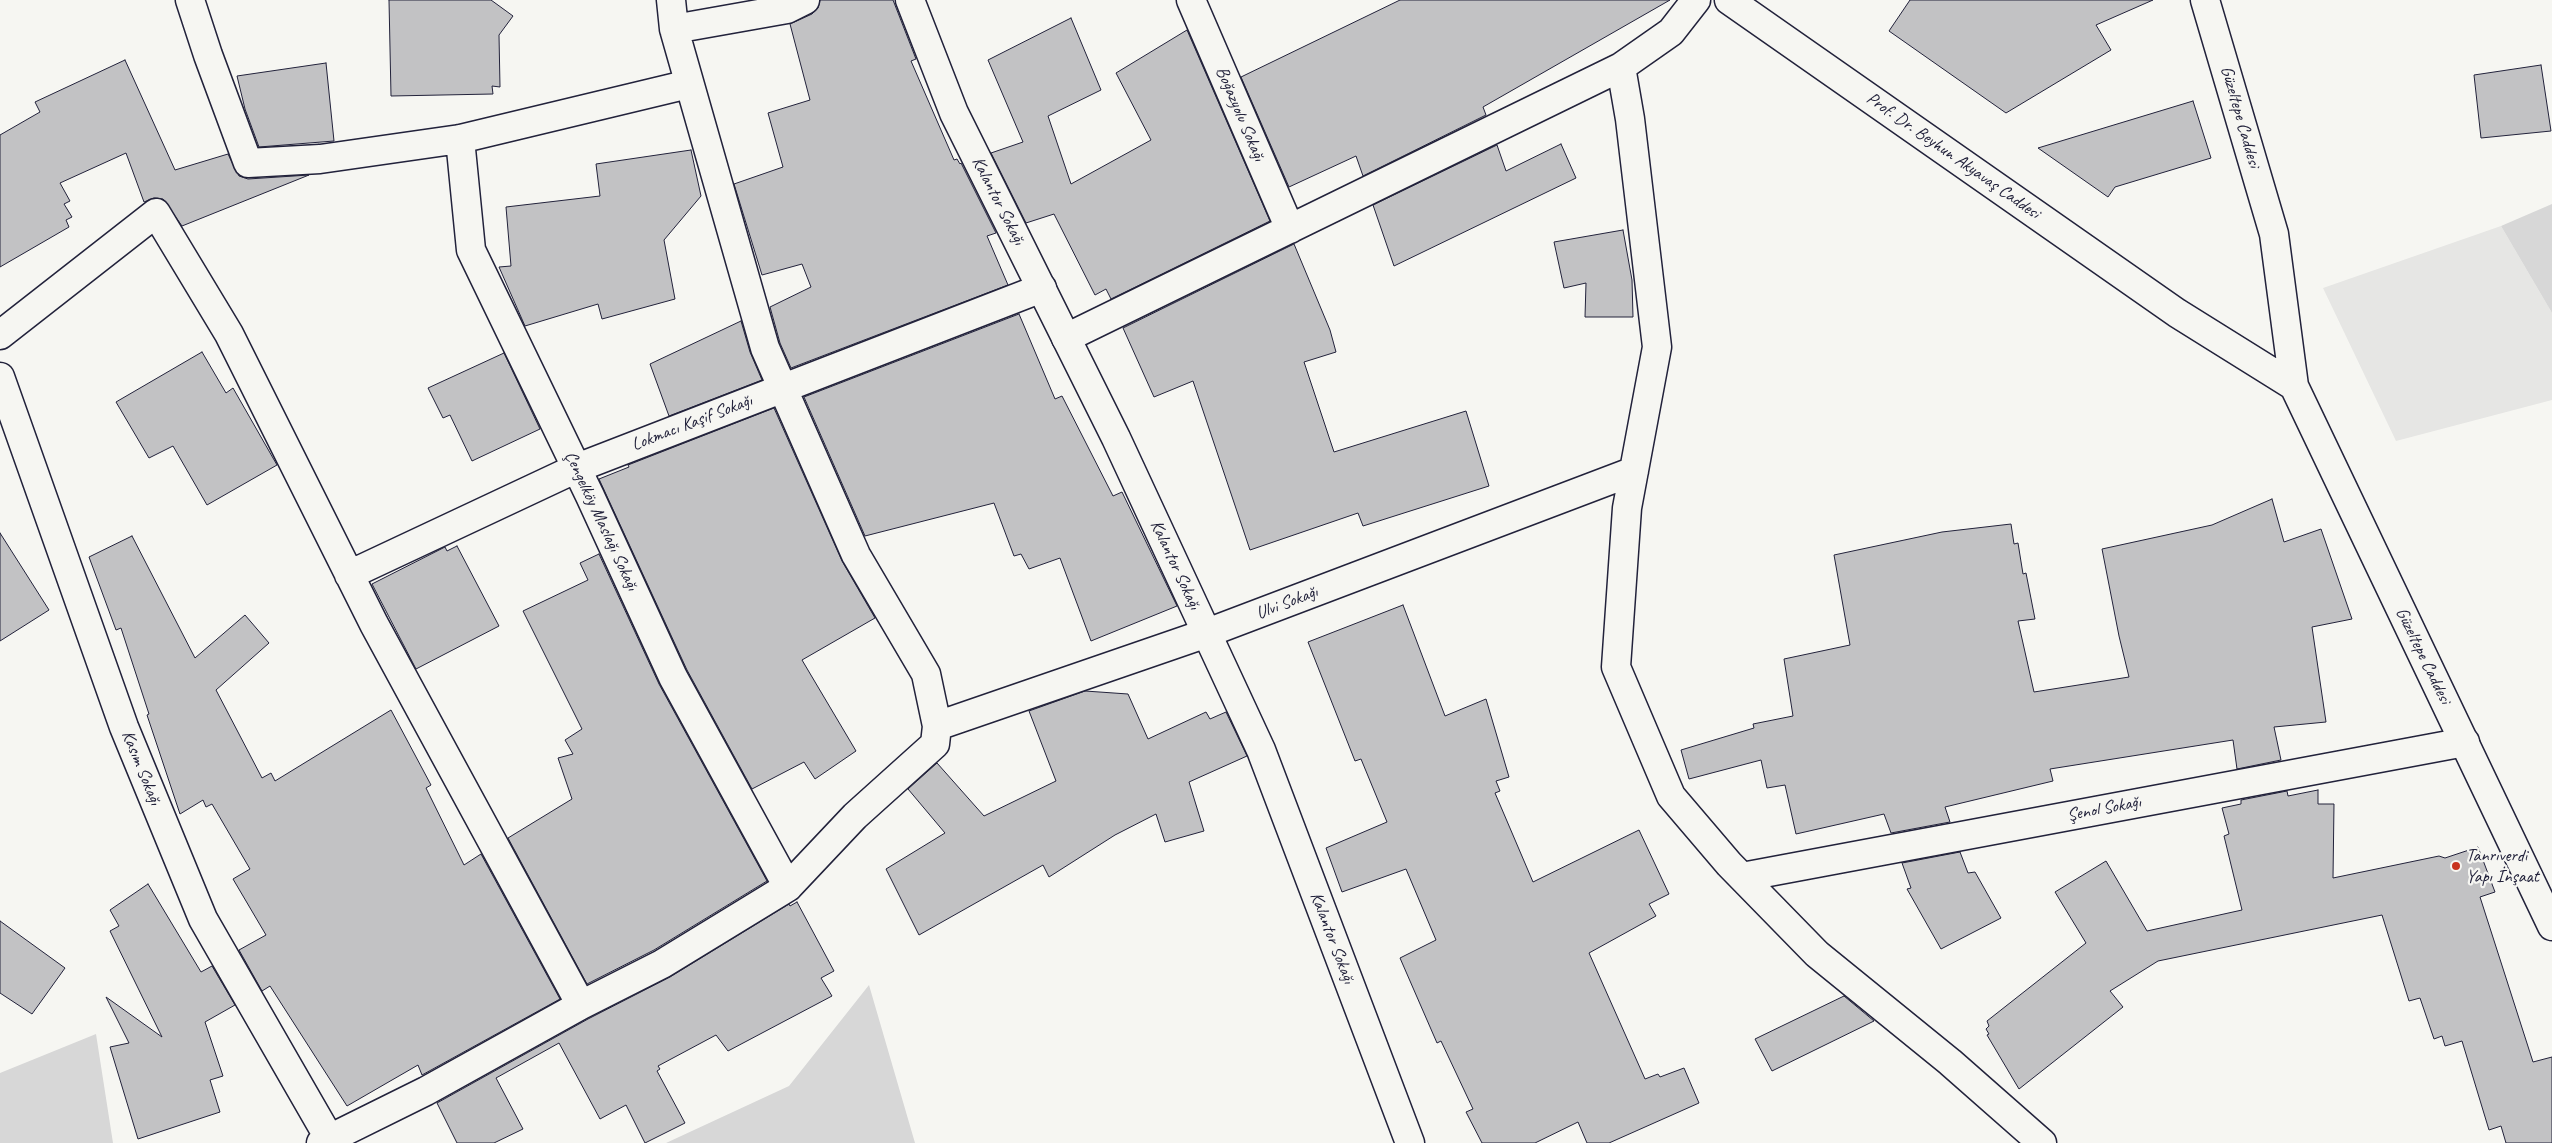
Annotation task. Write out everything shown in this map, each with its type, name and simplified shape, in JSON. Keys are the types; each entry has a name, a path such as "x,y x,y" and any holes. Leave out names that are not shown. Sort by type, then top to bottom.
{"street":[{"path":"190,0 248,163 320,159 460,139 689,84"},
{"path":"325,1141 426,1091 581,1005 662,964 788,887 855,816 935,744 937,726 926,674 856,555 766,348 689,84 674,29 671,0"},
{"path":"674,29 787,9 805,0"},
{"name":"Kalantor Sokağı","path":"910,0 954,113 1116,438 1261,750 1410,1143"},
{"name":"Boğazyolu Sokağı","path":"1191,0 1290,229"},
{"path":"1066,338 1621,67 1671,32 1696,0"},
{"name":"Prof. Dr. Beyhun Akyavaş Caddesi","path":"1729,0 2177,313 2294,386"},
{"name":"Güzeltepe Caddesi","path":"2205,0 2274,234 2294,386 2552,926"},
{"path":"1621,67 1630,119 1657,347 1627,508 1616,667 1671,796 1742,877 1817,954 1950,1062 2042,1143"},
{"name":"Çengelköy Maslağı Sokağı","path":"460,139 471,250 577,468 673,677 788,887"},
{"path":"0,335 156,213 229,334 349,575 581,1005"},
{"name":"Lokmacı Kaşif Sokağı","path":"349,575 577,468 1042,288"},
{"name":"Kasım Sokağı","path":"0,377 124,727 203,919 325,1141"},
{"name":"Ulvi Sokağı","path":"937,726 1207,633 1634,471"},
{"name":"Şenol Sokağı","path":"1742,877 2465,742"}],"shaded area":[{"path":"2552,204 2552,313 2501,226"},
{"path":"2501,226 2552,313 2552,400 2396,441 2323,288"},
{"path":"869,985 915,1143 666,1143 789,1086"},
{"path":"96,1034 113,1143 0,1143 0,1073"}],"building":[{"path":"389,0 491,0 513,16 499,35 500,87 492,86 493,94 391,96"},
{"path":"820,0 893,0 916,59 911,61 954,160 957,159 961,163 996,233 987,236 1008,285 791,368 780,343 770,307 811,287 802,264 762,275 734,184 783,167 768,113 810,100 790,24 812,14 818,8"},
{"path":"1400,0 1670,0 1483,107 1486,115 1363,176 1356,156 1289,187 1241,77"},
{"path":"1910,0 2153,0 2096,25 2111,50 2006,113 1889,31"},
{"path":"1071,18 1101,90 1048,116 1071,184 1151,140 1116,73 1187,30 1270,221 1111,299 1106,289 1095,295 1054,214 1026,223 991,153 1023,142 988,60"},
{"path":"125,60 175,170 228,154 239,176 248,179 309,175 182,226 163,199 154,198 144,202 126,153 60,183 70,201 64,204 72,217 66,220 69,227 0,267 0,135 40,112 35,102"},
{"path":"326,63 334,141 259,147 245,109 237,76"},
{"path":"2541,65 2551,131 2481,138 2474,75"},
{"path":"2193,101 2211,158 2115,187 2108,197 2038,148"},
{"path":"1561,144 1576,178 1394,266 1373,205 1497,145 1506,171"},
{"path":"691,150 701,196 664,240 675,299 602,319 598,304 525,326 499,267 511,266 506,207 600,196 596,164"},
{"path":"1623,230 1632,280 1633,317 1585,317 1586,283 1564,288 1554,242"},
{"path":"1294,244 1330,330 1336,352 1304,362 1334,452 1466,411 1489,486 1363,526 1358,513 1250,550 1193,381 1154,397 1123,328"},
{"path":"1019,314 1055,399 1062,396 1113,496 1122,492 1177,606 1091,641 1060,558 1029,569 1021,554 1014,556 994,503 865,536 804,397"},
{"path":"741,321 750,352 762,380 669,416 650,364"},
{"path":"202,352 226,393 233,388 277,465 207,505 173,446 149,458 116,402"},
{"path":"504,353 540,429 472,461 450,415 443,418 428,388"},
{"path":"774,408 842,561 875,618 802,660 856,751 815,779 804,762 752,789 687,670 599,479 629,467 628,465"},
{"path":"2272,499 2284,542 2321,529 2352,619 2312,627 2326,722 2274,727 2281,760 2237,769 2233,740 2050,769 2053,781 1945,807 1950,822 1891,833 1884,814 1796,834 1785,785 1767,788 1761,760 1689,779 1681,750 1754,728 1753,724 1793,716 1784,659 1850,645 1834,555 1942,532 2011,524 2014,544 2018,543 2023,574 2026,573 2035,619 2018,621 2034,692 2129,677 2102,549 2212,525"},
{"path":"0,533 49,610 0,641"},
{"path":"132,536 195,658 245,615 269,643 216,690 262,778 271,773 275,781 391,710 431,785 426,788 464,865 481,854 560,999 422,1075 418,1065 347,1106 270,986 262,991 239,950 266,935 233,879 250,869 212,804 206,807 203,800 180,814 147,715 149,714 121,628 116,630 89,557"},
{"path":"457,546 499,626 416,669 372,584 445,547 447,551"},
{"path":"599,554 659,684 767,881 654,950 587,984 508,838 572,799 558,758 573,754 565,740 582,729 523,611 588,580 580,563"},
{"path":"1403,605 1445,716 1486,699 1509,777 1496,781 1500,791 1495,793 1533,882 1639,830 1669,894 1649,904 1656,916 1589,953 1645,1079 1658,1074 1660,1077 1684,1068 1699,1103 1609,1143 1587,1143 1578,1122 1535,1143 1482,1143 1466,1112 1473,1109 1441,1041 1437,1043 1400,958 1436,940 1406,869 1342,892 1326,848 1387,822 1361,759 1355,761 1308,642"},
{"path":"1085,691 1128,694 1148,739 1206,712 1210,719 1226,712 1247,756 1189,782 1204,831 1165,842 1156,814 1115,835 1049,877 1043,865 919,935 886,869 945,833 908,789 937,763 984,816 1056,781 1029,711"},
{"path":"2318,790 2318,804 2334,804 2333,878 2439,856 2445,858 2478,847 2495,892 2480,897 2533,1062 2552,1057 2552,1143 2506,1143 2501,1126 2489,1130 2462,1041 2445,1046 2442,1036 2434,1039 2420,998 2409,1001 2382,915 2158,961 2110,991 2123,1007 2019,1089 1987,1035 1989,1034 1986,1029 1989,1026 1987,1021 2086,943 2055,892 2106,861 2147,931 2242,910 2224,836 2229,834 2222,808 2241,804 2241,800 2287,791 2288,796"},
{"path":"1960,852 1968,873 1975,872 2001,918 1941,949 1907,889 1911,888 1902,863"},
{"path":"148,884 201,972 212,966 235,1005 205,1022 223,1076 210,1080 220,1112 138,1139 110,1047 129,1043 106,997 162,1037 110,931 119,926 110,910"},
{"path":"797,902 834,971 821,978 832,996 728,1051 716,1035 658,1066 660,1069 657,1071 685,1123 645,1143 626,1105 600,1119 559,1043 496,1078 523,1129 494,1143 457,1143 437,1103 588,1019 670,977 789,904 790,906"},
{"path":"0,921 65,968 32,1014 0,993"},
{"path":"1844,996 1874,1021 1772,1071 1755,1039"}],"place":[{"name":"Tanrıverdi Yapı İnşaat","path":"2456,866"}]}
